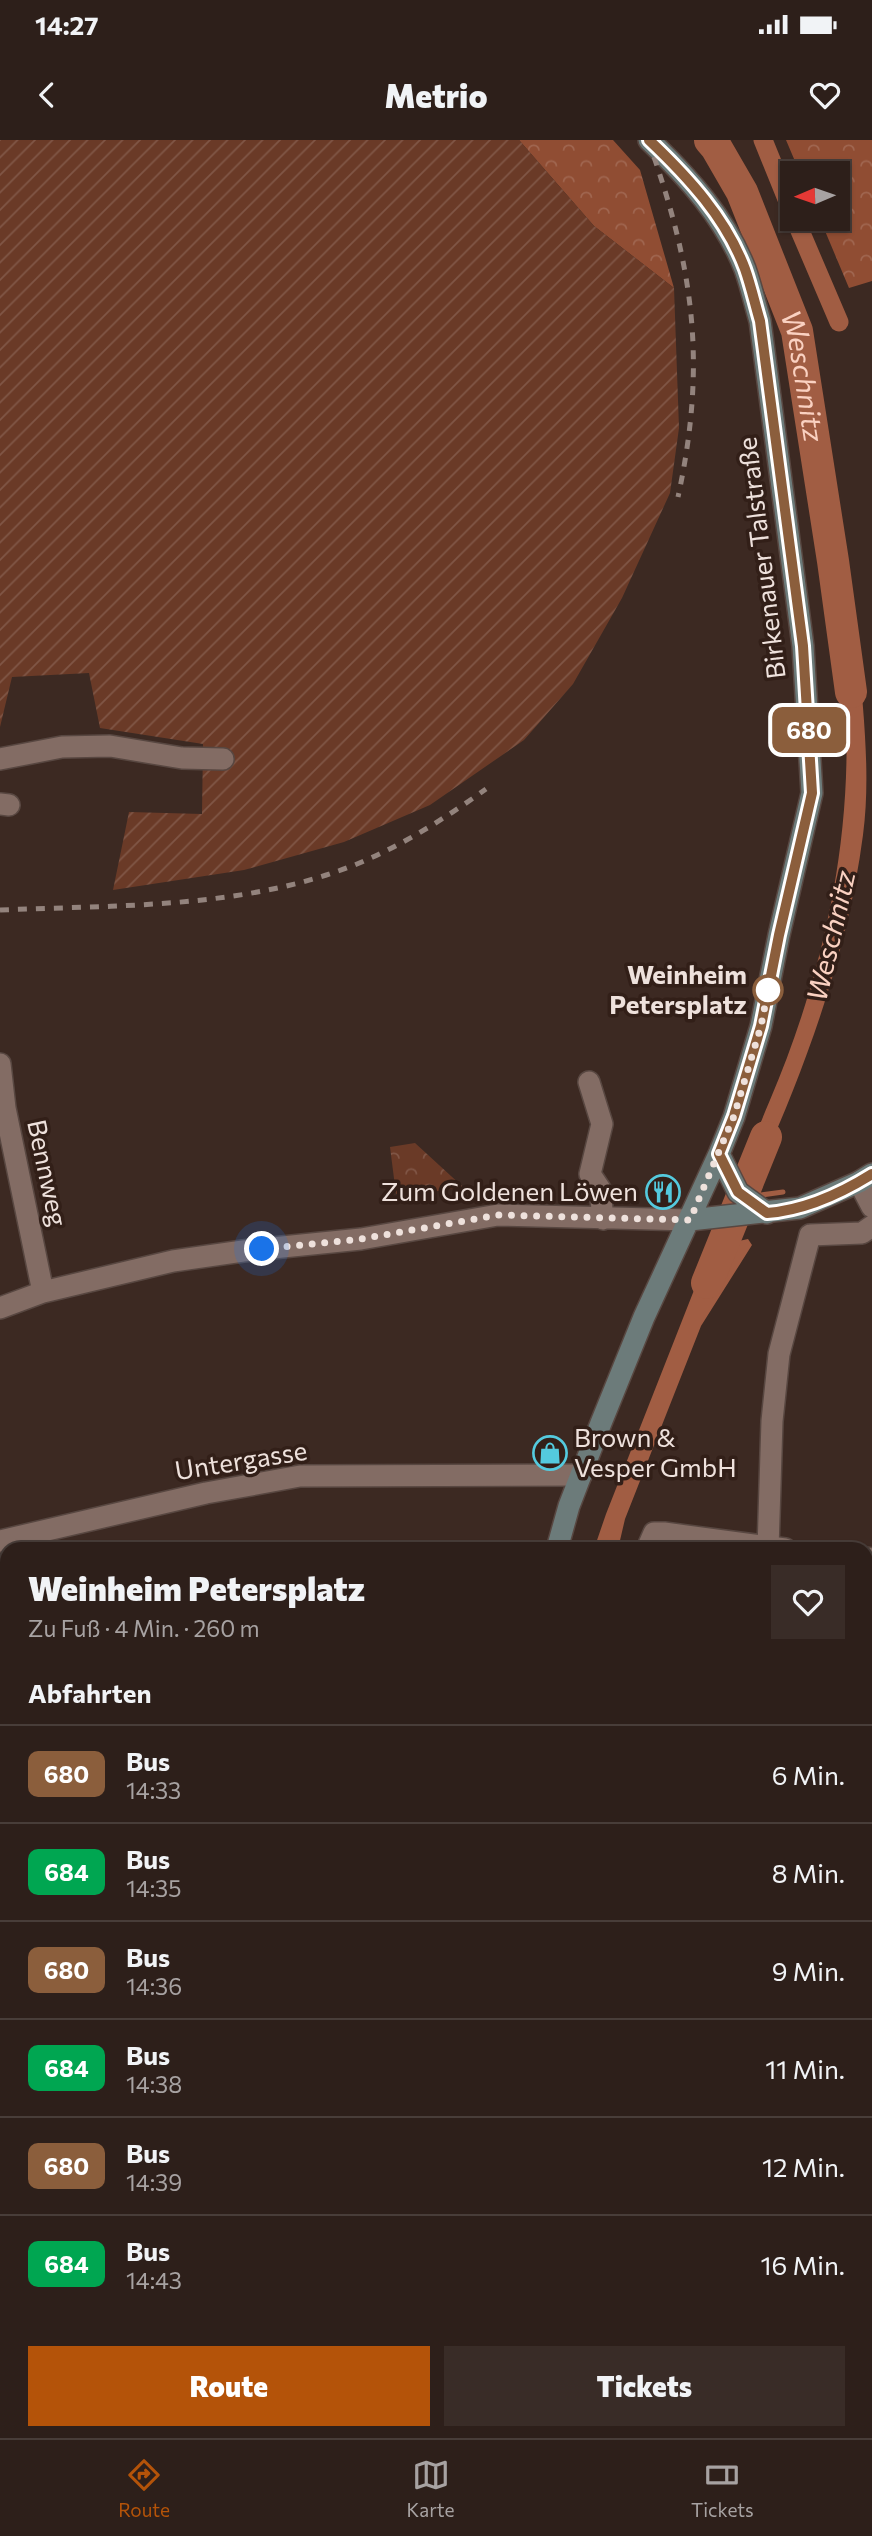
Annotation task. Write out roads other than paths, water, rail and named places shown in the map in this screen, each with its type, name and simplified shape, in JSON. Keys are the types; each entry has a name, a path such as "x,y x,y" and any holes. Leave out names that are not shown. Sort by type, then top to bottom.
{"main road":[{"name":"Birkenauer Talstraße","path":"559,1542 581,1475 644,1317 695,1220 722,1161 761,1026 812,793 801,633 760,321 745,269 721,220 677,167 649,140"},
{"path":"722,1161 738,1192 772,1213"},
{"path":"695,1220 800,1208 865,1178"}],"street":[{"path":"0,759 62,747 110,746 182,758 223,759"},
{"name":"Bennweg","path":"0,1064 3,1109 43,1292"},
{"path":"589,1082 602,1124 590,1174 600,1189 603,1219"},
{"path":"865,1178 872,1207"},
{"path":"774,1542 772,1420 779,1353 810,1235 800,1208"},
{"path":"0,1308 43,1292 173,1261 361,1239 498,1215 695,1220"},
{"path":"810,1235 862,1234 872,1226"},
{"name":"Untergasse","path":"12,1542 206,1493 300,1476 581,1475"},
{"path":"651,1541 669,1542"}],"water":[{"path":"858,649 866,789 856,880 822,1011 791,1096 755,1180 742,1169 742,1164 791,1046 809,992 835,880 843,822 846,765 840,650"},
{"path":"748,1239 752,1245 701,1326 625,1519 620,1542 596,1542 606,1514 711,1247"}],"waterway":[{"name":"Weschnitz","path":"710,140 742,192 797,331 851,692"},
{"path":"763,140 780,182"},
{"path":"800,231 839,322"},
{"name":"Weschnitz","path":"707,1283 766,1137"},
{"path":"754,1196 783,1192"}],"railway":[{"path":"648,140 676,231 691,316 692,403 678,497"},
{"path":"0,910 134,905 223,898 310,880 352,866 387,850 438,822 486,789"}],"place":[{"name":"Weinheim Petersplatz","path":"768,990"},
{"name":"Zum Goldenen Löwen","path":"663,1192"},
{"name":"Brown & Vesper GmbH","path":"550,1453"}]}
